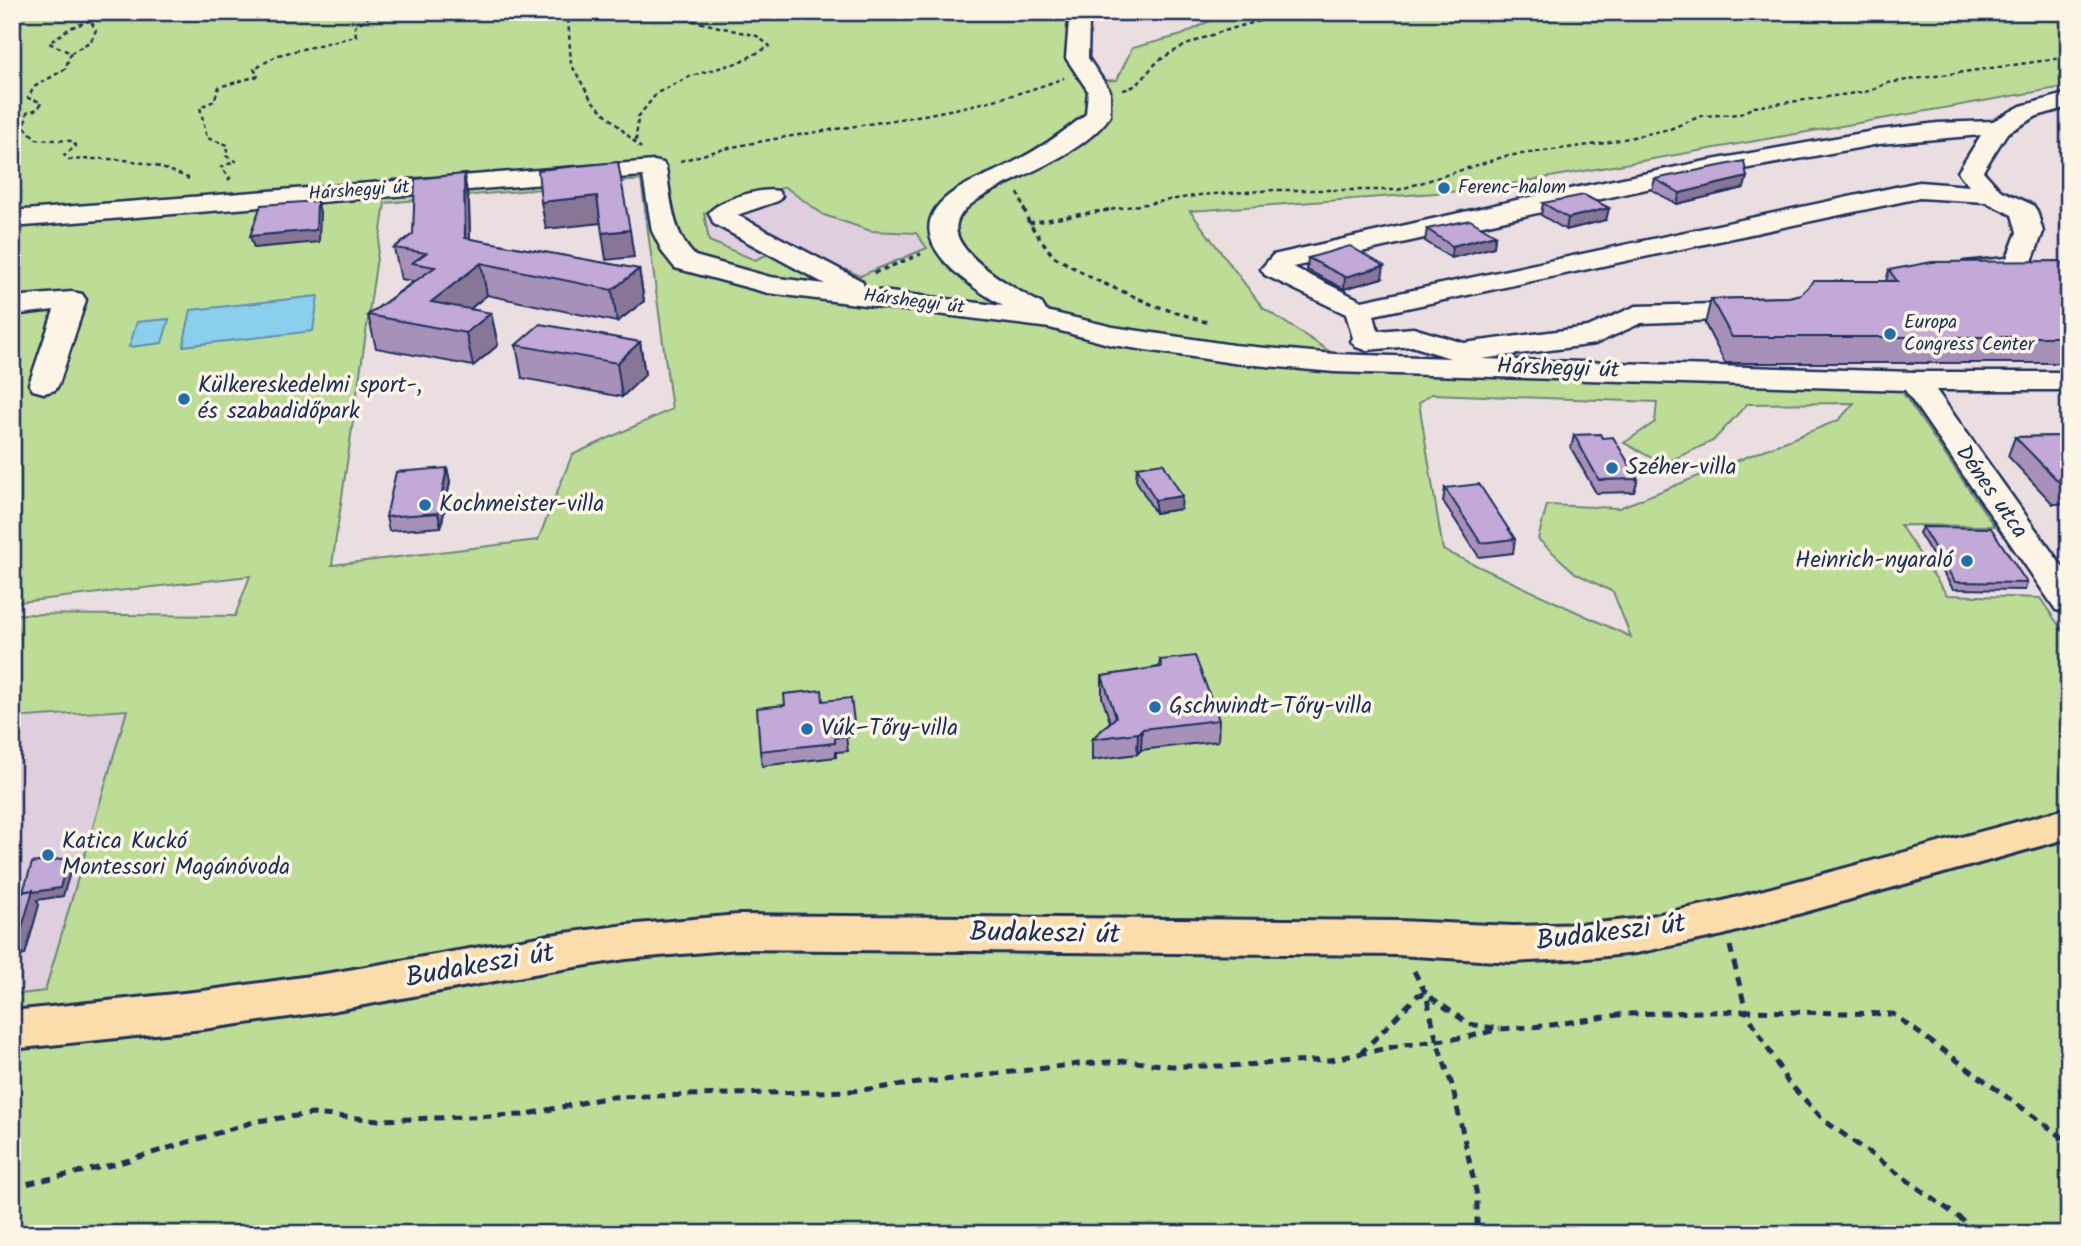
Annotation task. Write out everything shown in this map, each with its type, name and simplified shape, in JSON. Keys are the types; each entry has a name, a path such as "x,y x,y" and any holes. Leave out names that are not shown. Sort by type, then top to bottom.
{"main road":[{"name":"Budakeszi út","path":"12,1030 254,1003 562,951 738,932 1398,939 1513,944 1587,941 1636,936 1723,918 2069,823"}],"street":[{"path":"945,244 943,229 945,215 950,208 975,189 1019,169 1071,139 1098,116 1099,91 1077,58 1079,20 1083,12"},
{"path":"1991,195 1919,190 1359,310 1275,269 1283,261 1630,182 1876,138 1936,130 1998,128 2028,111 2069,100"},
{"path":"1951,269 2031,265 2030,232 2024,211 1991,195 1970,172 1998,128"},
{"name":"Hárshegyi út","path":"12,219 654,168 665,235 676,255 685,262 768,285 858,290 1051,320 1112,336 1233,354 1369,352 1914,381 2069,381"},
{"path":"786,218 761,198 722,213 723,218 858,290"},
{"name":"Hárshegyi út","path":"945,244 960,263 985,284 1051,320"},
{"path":"12,306 72,300 44,384"},
{"path":"1359,310 1369,352 1413,337 1463,352 1595,335 1636,315 1782,311"},
{"name":"Dénes utca","path":"1914,381 2069,602"}],"path":[{"path":"12,17 54,12"},
{"path":"62,12 90,20 96,30 91,41 72,53 65,69 34,87 28,98 41,102 39,108 27,113 25,127 36,139 72,142 76,146 64,155 70,160 114,157 139,159 154,162 188,177 180,205"},
{"path":"72,53 49,43 69,28 113,12"},
{"path":"228,201 218,190 230,178 221,167 236,160 226,156 228,145 207,138 200,107 214,101 219,88 258,76 254,69 278,55 356,36 355,26 376,12"},
{"path":"565,12 568,18 571,64 592,101 636,141 654,168 746,144 940,113 1022,94 1084,71"},
{"path":"636,141 638,117 656,93 691,76 740,62 770,46 757,36 656,12"},
{"path":"1099,91 1128,89 1143,83 1157,62 1183,49 1289,12"},
{"path":"1028,223 1200,195 1275,190 1398,190 1506,156 1605,143 1670,129 1701,116 1740,114 1754,107 1870,91 1887,83 2069,57"},
{"path":"1019,169 1014,181 1028,223 1053,256 1094,279 1153,305 1211,324"},
{"path":"858,290 945,244"},
{"path":"1723,918 1746,1012 1787,1081 1825,1121 1924,1195 1982,1234"},
{"path":"1398,939 1426,994 1437,1042 1452,1085 1478,1195 1477,1234"},
{"path":"1359,1055 1418,995 1426,994 1469,1024 1500,1028"},
{"path":"12,1187 116,1164 257,1121 312,1114 379,1120 523,1115 610,1097 852,1091 1079,1064 1127,1061 1171,1066 1224,1066 1330,1060 1397,1046 1437,1042 1500,1028 1544,1026 1625,1014 1892,1014 2069,1142"}],"shaded area":[{"path":"785,187 824,215 871,231 916,233 927,248 860,276 826,277 755,260 709,241 704,213"},
{"name":"Katica Kuckó Montessori Magánóvoda","path":"127,709 45,992 12,995 12,718"}],"green space":[{"path":"12,12 1029,12 1079,20 1077,58 1094,81 1117,80 1132,48 1182,35 1227,12 2069,12 2069,86 1476,190 1190,211 1263,308 1340,358 1900,389 1994,526 1900,525 1947,595 2040,598 2069,640 2069,1234 12,1234 12,995 45,991 127,710 12,718 12,614 235,616 250,576 12,603","holes":["641,180 672,409 572,455 538,540 332,565 385,203","785,187 824,215 871,231 916,233 927,248 860,276 845,269 826,277 773,252 755,260 709,241 704,213","1431,394 1657,402 1655,422 1624,443 1663,464 1713,441 1747,404 1854,403 1839,420 1619,508 1547,505 1538,539 1575,573 1613,592 1631,637 1443,550 1419,403"]}],"water":[{"path":"318,296 313,331 183,346 191,310"},
{"path":"169,319 162,343 129,347 137,322"}],"building":[{"path":"1744,161 1747,177 1680,193 1655,179"},
{"path":"618,162 630,230 602,233 597,196 541,202 538,170"},
{"path":"464,174 465,238 639,269 612,290 481,263 431,302 491,313 466,333 368,315 435,267 412,263 426,253 394,248 413,234 415,179"},
{"path":"1584,195 1609,208 1568,218 1543,203"},
{"path":"317,201 316,230 250,236 261,205"},
{"path":"1470,220 1495,235 1452,246 1427,229"},
{"path":"1350,246 1384,266 1345,277 1308,258"},
{"path":"2060,261 2069,265 2069,337 1732,337 1711,299 1789,297 1801,294 1814,281 1897,281 1889,270 1932,262"},
{"path":"540,324 640,342 617,363 516,345"},
{"path":"1600,434 1602,438 1613,437 1638,479 1599,480 1574,435"},
{"path":"2069,436 2069,484 2061,484 2015,437"},
{"path":"1163,463 1182,496 1155,500 1137,467"},
{"path":"447,468 438,513 386,517 396,472"},
{"path":"1479,484 1515,539 1481,543 1445,488"},
{"name":"Heinrich-nyaraló","path":"1922,527 1991,528 2027,583 1955,582"},
{"name":"Gschwindt–Tőry-villa","path":"1195,656 1219,720 1142,729 1138,733 1092,739 1116,717 1102,676 1162,667 1160,660"},
{"name":"Vúk–Tőry-villa","path":"822,690 823,701 851,698 854,722 845,723 846,736 835,738 835,743 760,751 757,708 785,705 784,694"},
{"path":"68,858 60,888 23,892 32,863"},
{"path":"33,890 18,941 12,941 12,893"}],"place":[{"name":"Ferenc-halom","path":"1444,188"},
{"name":"Europa Congress Center","path":"1890,334"},
{"name":"Külkereskedelmi sport-, és szabadidőpark","path":"184,399"},
{"name":"Széher-villa","path":"1612,468"},
{"name":"Kochmeister-villa","path":"425,505"},
{"name":"Heinrich-nyaraló","path":"1967,561"},
{"name":"Gschwindt–Tőry-villa","path":"1155,707"},
{"name":"Vúk–Tőry-villa","path":"807,729"},
{"name":"Katica Kuckó Montessori Magánóvoda","path":"48,855"}]}
